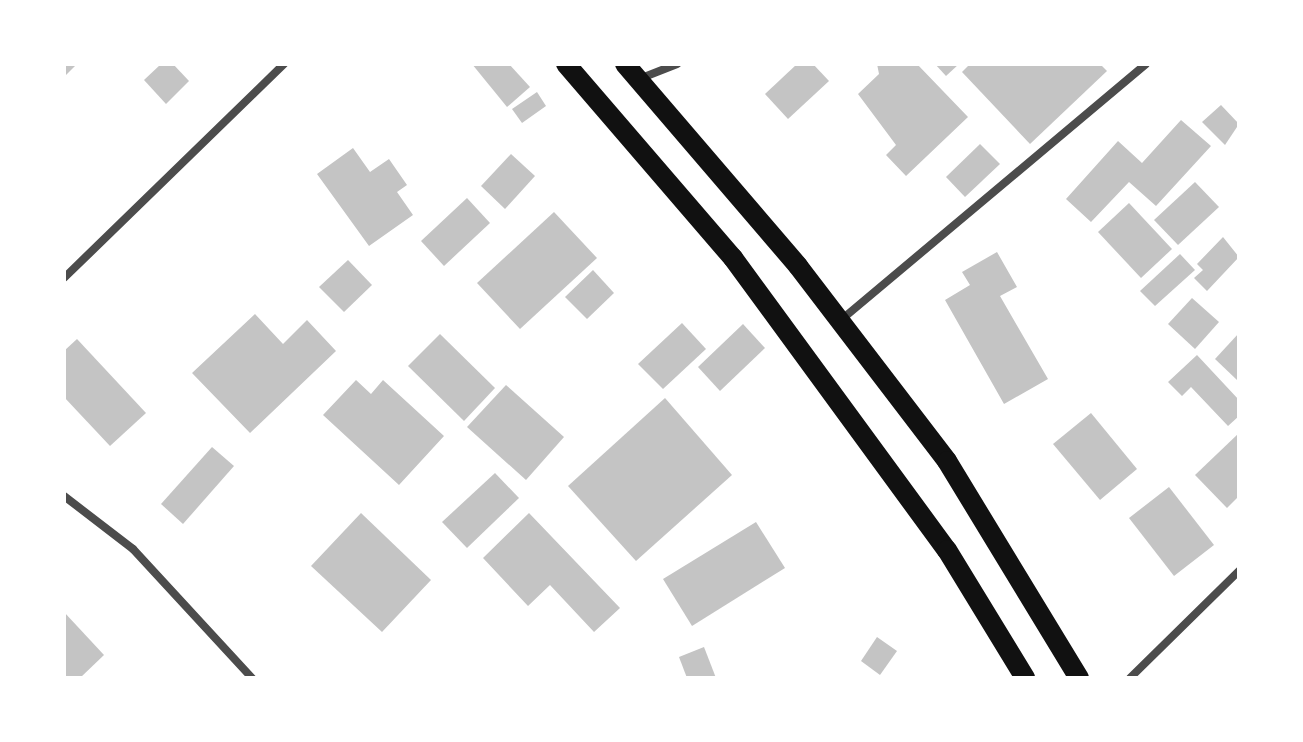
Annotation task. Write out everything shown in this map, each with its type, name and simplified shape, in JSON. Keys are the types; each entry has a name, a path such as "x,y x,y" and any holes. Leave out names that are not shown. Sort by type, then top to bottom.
{"main road":[{"path":"566,64 752,284 947,550 1025,678"},
{"path":"631,72 840,321 947,461 1079,678"}],"street":[{"path":"64,278 284,64"},
{"path":"631,72 677,64"},
{"path":"840,321 1146,64"},
{"path":"64,496 133,549 252,678"},
{"path":"1130,678 1239,571"}],"building":[{"path":"64,64 77,64 64,77"},
{"path":"161,64 173,64 189,81 166,104 144,80"},
{"path":"472,64 509,64 530,87 507,107"},
{"path":"797,64 813,64 829,81 788,119 765,94"},
{"path":"877,64 917,64 968,117 906,176 886,155 896,145 858,94 879,74"},
{"path":"935,64 959,64 946,76"},
{"path":"970,64 1100,64 1107,71 1030,144 962,72"},
{"path":"537,92 546,106 522,123 512,109"},
{"path":"1221,105 1239,124 1225,145 1202,122"},
{"path":"1181,120 1211,146 1156,206 1129,182 1091,222 1066,199 1118,141 1142,163"},
{"path":"980,144 1000,164 965,197 946,177"},
{"path":"353,148 370,172 389,159 407,185 397,192 413,215 369,246 317,174"},
{"path":"511,154 535,176 505,209 481,186"},
{"path":"1195,182 1219,207 1178,245 1154,220"},
{"path":"467,198 490,223 444,266 421,241"},
{"path":"1129,203 1172,249 1141,278 1098,232"},
{"path":"554,212 597,258 520,329 477,283"},
{"path":"1223,237 1239,257 1207,291 1194,278 1203,270 1197,264"},
{"path":"997,252 1017,287 1000,296 1048,379 1004,404 945,300 970,285 962,272"},
{"path":"1180,254 1195,270 1155,306 1140,291"},
{"path":"348,260 372,285 344,312 319,287"},
{"path":"593,270 614,293 587,319 565,297"},
{"path":"1192,298 1219,322 1195,349 1168,324"},
{"path":"255,314 283,344 307,320 336,351 250,433 192,373"},
{"path":"682,323 706,349 663,389 638,364"},
{"path":"743,324 765,348 720,391 698,367"},
{"path":"1239,333 1239,379 1237,380 1215,359"},
{"path":"440,334 495,388 464,421 408,366"},
{"path":"77,339 146,413 110,446 64,397 64,351"},
{"path":"1197,355 1239,400 1239,416 1228,426 1191,387 1182,396 1168,382"},
{"path":"356,380 371,394 383,380 444,436 399,485 323,415"},
{"path":"506,385 564,437 526,480 467,427"},
{"path":"665,398 732,475 636,561 568,486"},
{"path":"1091,413 1137,469 1100,500 1053,444"},
{"path":"1239,433 1239,496 1227,508 1195,475"},
{"path":"212,447 234,466 183,524 161,504"},
{"path":"495,473 519,498 467,548 442,522"},
{"path":"1169,487 1214,545 1174,576 1129,518"},
{"path":"361,513 431,580 382,632 311,566"},
{"path":"529,513 620,608 594,632 550,585 528,606 483,558"},
{"path":"756,522 785,568 692,626 663,579"},
{"path":"64,612 104,655 80,678 64,678"},
{"path":"877,637 897,651 880,675 861,661"},
{"path":"704,647 716,678 687,678 679,657"}]}
